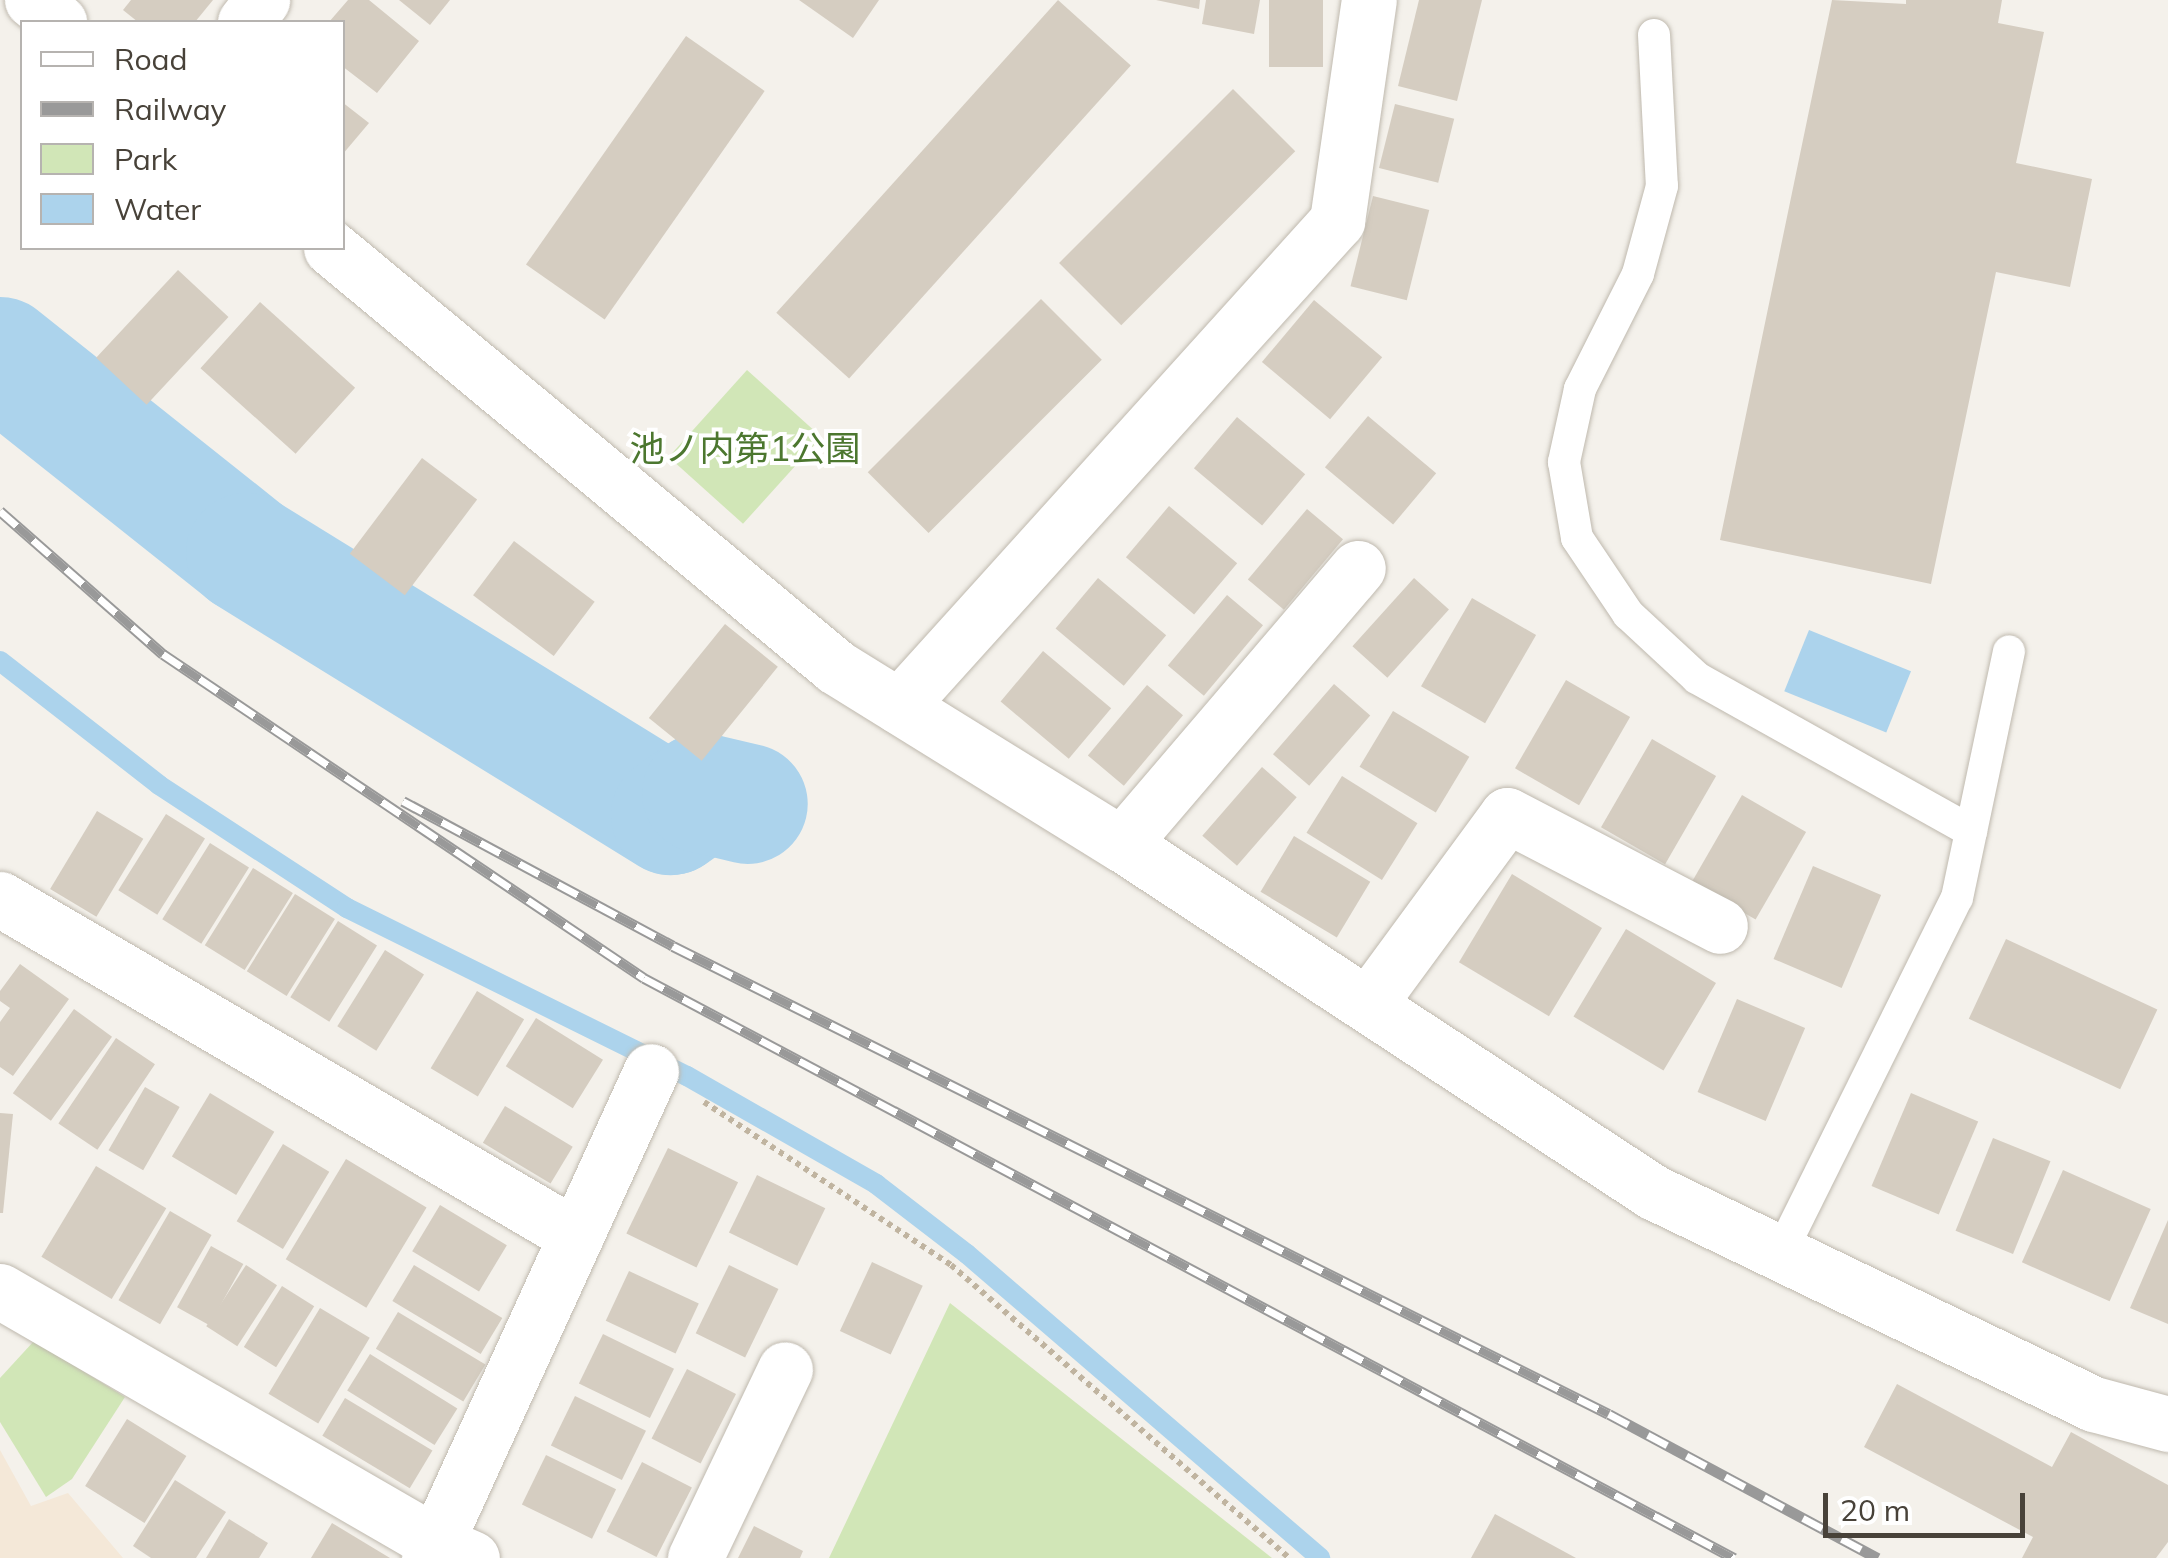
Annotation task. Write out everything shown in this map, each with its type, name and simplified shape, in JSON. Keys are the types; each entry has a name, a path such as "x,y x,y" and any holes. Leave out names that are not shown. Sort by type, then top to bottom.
{"street":[{"path":"32,0 57,20"},
{"path":"247,20 262,0"},
{"path":"900,706 1337,221 1369,0"},
{"path":"332,250 836,666 1122,844 1653,1192 2094,1404 2168,1424"},
{"path":"1122,844 1358,568"},
{"path":"1368,1003 1506,815 1720,926"},
{"path":"0,898 576,1236"},
{"path":"0,1291 446,1553 576,1236 651,1071"},
{"path":"694,1558 786,1369"}],"lane":[{"path":"1654,35 1662,186 1638,274 1580,388 1564,462 1577,538 1628,614 1697,678 1972,831"},
{"path":"1781,1252 1957,898 2009,651"}],"path":[{"path":"651,1071 761,1136 950,1265 1289,1558"}],"shaded area":[{"path":"0,1450 31,1506 68,1493 123,1558 0,1558"}],"green space":[{"name":"池ノ内第1公園","path":"747,370 821,437 743,524 669,457"},
{"path":"950,1303 1272,1558 829,1558"},
{"path":"34,1341 125,1397 72,1479 46,1497 0,1422 0,1378"}],"water":[{"path":"1809,630 1911,671 1886,732 1784,691"},
{"path":"447,677 695,828 657,844 470,752"}],"building":[{"path":"131,0 213,0 197,20 136,20 123,10"},
{"path":"348,0 369,0 419,41 377,93 345,68 345,20 331,20"},
{"path":"399,0 450,0 430,25"},
{"path":"799,0 879,0 853,38"},
{"path":"1058,0 1131,66 849,378 776,313"},
{"path":"1156,0 1200,0 1199,9"},
{"path":"1206,0 1260,0 1254,34 1202,24"},
{"path":"1269,0 1323,0 1323,67 1269,67"},
{"path":"1419,0 1482,0 1457,101 1398,86"},
{"path":"1832,0 1906,4 1906,0 2002,0 1998,23 2044,32 2016,163 2092,179 2070,287 1996,272 1931,584 1720,540"},
{"path":"686,36 765,91 605,320 526,265"},
{"path":"1233,89 1295,151 1121,325 1059,263"},
{"path":"345,104 369,123 345,151"},
{"path":"1395,104 1454,119 1438,183 1379,168"},
{"path":"1373,196 1429,210 1407,300 1351,286"},
{"path":"178,270 228,317 147,405 96,358"},
{"path":"1041,299 1102,360 929,533 868,472"},
{"path":"1314,300 1382,357 1330,419 1262,362"},
{"path":"260,302 355,388 296,454 200,368"},
{"path":"1368,416 1436,473 1393,525 1325,467"},
{"path":"1237,417 1305,474 1262,526 1194,468"},
{"path":"422,458 477,500 405,595 350,554"},
{"path":"1169,506 1237,563 1194,615 1126,557"},
{"path":"1307,509 1343,539 1284,610 1248,579"},
{"path":"514,541 595,602 554,656 473,595"},
{"path":"1098,578 1166,635 1124,686 1056,629"},
{"path":"1414,578 1449,609 1387,678 1352,646"},
{"path":"1227,595 1263,625 1204,696 1168,665"},
{"path":"1472,598 1536,635 1485,723 1421,686"},
{"path":"725,624 778,667 702,761 649,718"},
{"path":"1043,651 1111,708 1069,759 1001,702"},
{"path":"1566,680 1630,717 1579,805 1515,768"},
{"path":"1334,684 1370,715 1309,786 1273,754"},
{"path":"1147,685 1183,715 1124,786 1088,755"},
{"path":"1393,711 1469,757 1436,813 1360,767"},
{"path":"1652,739 1716,776 1665,864 1601,827"},
{"path":"1262,767 1297,797 1237,866 1202,836"},
{"path":"1342,776 1417,823 1382,880 1306,833"},
{"path":"1742,795 1806,832 1756,919 1692,882"},
{"path":"97,811 143,839 96,917 50,889"},
{"path":"166,814 205,838 157,915 118,890"},
{"path":"1294,836 1370,882 1337,938 1261,892"},
{"path":"210,843 249,867 201,944 162,919"},
{"path":"1813,866 1881,895 1842,988 1774,959"},
{"path":"253,868 293,893 245,970 205,945"},
{"path":"1512,874 1602,928 1549,1016 1459,962"},
{"path":"295,894 335,919 287,996 247,971"},
{"path":"338,921 377,945 329,1022 290,997"},
{"path":"1626,929 1716,983 1663,1071 1573,1016"},
{"path":"2006,939 2157,1010 2120,1089 1969,1019"},
{"path":"385,950 424,974 376,1051 337,1026"},
{"path":"20,964 69,999 13,1076 0,1067 0,1022 10,1008 0,1001 0,991"},
{"path":"477,991 524,1019 478,1096 431,1068"},
{"path":"1737,999 1805,1028 1766,1121 1698,1092"},
{"path":"74,1009 112,1037 51,1121 13,1093"},
{"path":"536,1018 603,1060 573,1108 506,1066"},
{"path":"116,1038 155,1064 97,1150 58,1123"},
{"path":"145,1087 180,1107 143,1170 108,1150"},
{"path":"210,1093 274,1132 236,1195 172,1156"},
{"path":"1911,1093 1978,1122 1939,1214 1872,1186"},
{"path":"505,1106 573,1147 551,1184 483,1143"},
{"path":"0,1113 13,1114 3,1213 0,1213"},
{"path":"1993,1138 2050,1161 2013,1254 1956,1231"},
{"path":"283,1144 329,1172 283,1249 237,1221"},
{"path":"668,1148 738,1182 696,1268 626,1233"},
{"path":"346,1159 427,1207 366,1308 286,1259"},
{"path":"96,1166 166,1208 112,1299 41,1257"},
{"path":"2063,1170 2151,1209 2110,1301 2022,1262"},
{"path":"757,1175 825,1208 797,1266 729,1233"},
{"path":"440,1205 507,1245 479,1291 412,1251"},
{"path":"170,1211 212,1235 160,1324 118,1300"},
{"path":"2168,1220 2168,1324 2130,1308"},
{"path":"211,1246 243,1264 209,1325 177,1307"},
{"path":"872,1262 923,1286 891,1355 840,1331"},
{"path":"246,1265 277,1285 237,1346 206,1326"},
{"path":"414,1265 502,1318 481,1354 392,1301"},
{"path":"729,1265 778,1289 745,1357 696,1333"},
{"path":"629,1271 699,1304 676,1353 606,1321"},
{"path":"282,1286 314,1306 276,1367 244,1347"},
{"path":"320,1308 370,1338 318,1424 268,1394"},
{"path":"398,1312 485,1365 463,1401 376,1349"},
{"path":"603,1334 674,1369 650,1418 579,1383"},
{"path":"370,1354 457,1409 435,1445 347,1390"},
{"path":"687,1369 736,1394 701,1463 652,1438"},
{"path":"1897,1384 2052,1467 2071,1432 2168,1485 2168,1542 2156,1558 2022,1558 2033,1537 1864,1447"},
{"path":"575,1396 646,1431 622,1480 551,1445"},
{"path":"345,1398 432,1451 410,1488 322,1436"},
{"path":"127,1419 186,1456 144,1523 85,1486"},
{"path":"546,1455 616,1489 592,1539 522,1504"},
{"path":"642,1462 692,1487 656,1557 607,1531"},
{"path":"175,1480 226,1512 196,1558 151,1558 133,1546"},
{"path":"1495,1514 1576,1558 1471,1558"},
{"path":"229,1519 268,1543 259,1558 206,1558"},
{"path":"332,1523 390,1558 311,1558"},
{"path":"754,1526 803,1551 800,1558 738,1558"}],"waterway":[{"path":"0,357 246,553 671,815 702,793 748,804"},
{"path":"0,661 159,785 347,908 687,1076 876,1184 967,1254 1320,1558"}],"railway":[{"path":"0,511 163,654 644,978 1734,1558"},
{"path":"403,801 673,946 1609,1414 1878,1558"}]}
